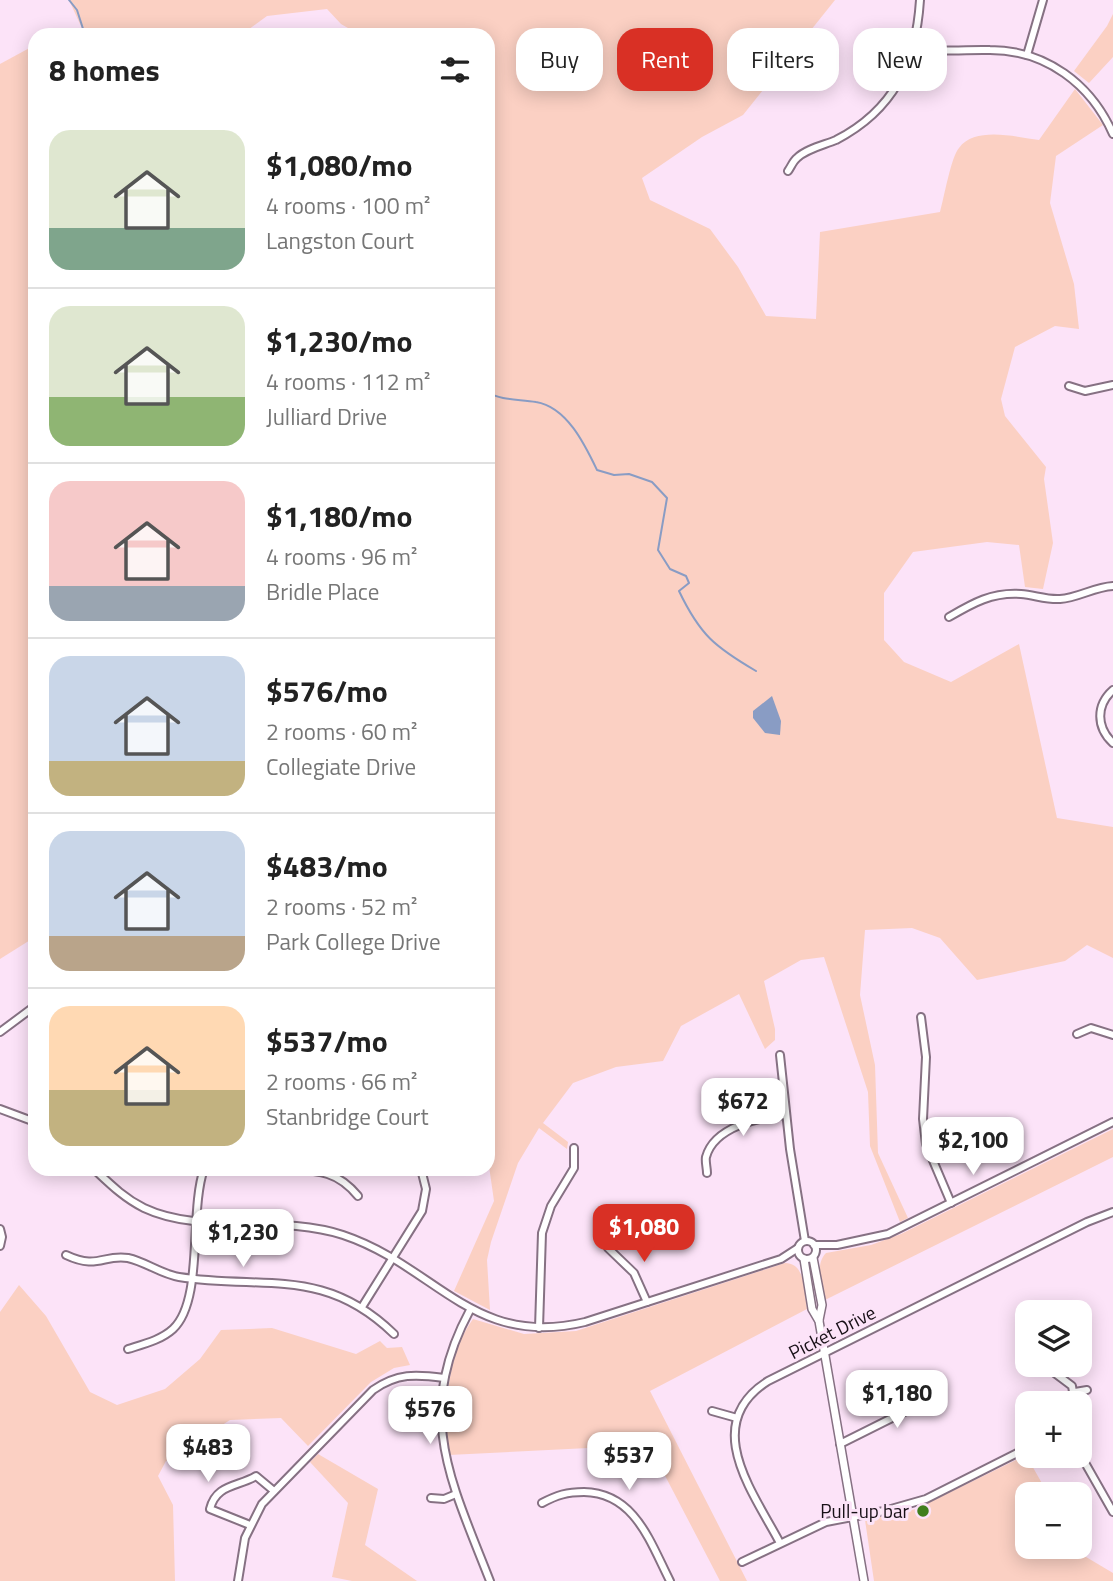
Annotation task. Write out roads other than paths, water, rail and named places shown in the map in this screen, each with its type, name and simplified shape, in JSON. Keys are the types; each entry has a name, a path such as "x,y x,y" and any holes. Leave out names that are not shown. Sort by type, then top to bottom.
{"street":[{"path":"916,28 920,0"},
{"path":"1027,55 1043,0"},
{"path":"947,52 993,50 1027,55 1051,64 1077,83 1097,103 1113,134"},
{"path":"788,172 797,158 849,132 877,110 891,91"},
{"path":"1069,386 1085,391 1113,385"},
{"path":"949,617 992,596 1023,594 1060,599 1113,586"},
{"path":"1113,690 1101,704 1099,714 1104,732 1113,743"},
{"path":"0,1032 28,1011"},
{"path":"921,1017 926,1057 923,1119 926,1144 951,1203"},
{"path":"1077,1034 1091,1028 1113,1035"},
{"path":"780,1055 785,1115 805,1241"},
{"path":"0,1109 28,1119"},
{"path":"708,1173 705,1158 713,1146 732,1129 754,1119 785,1115"},
{"path":"101,1176 115,1189 145,1208 174,1218 301,1225 344,1236 393,1259 470,1310 506,1324 540,1328 585,1322 781,1259 808,1257 837,1245 888,1234 1113,1122"},
{"path":"540,1328 542,1233 551,1206 574,1168 574,1148"},
{"path":"128,1349 164,1336 178,1323 188,1305 202,1176"},
{"path":"334,1176 347,1183 358,1196"},
{"path":"362,1307 422,1211 426,1200 424,1176"},
{"name":"Picket Drive","path":"737,1418 741,1407 758,1388 1087,1222 1113,1212"},
{"path":"0,1229 0,1246"},
{"path":"805,1241 814,1245 837,1245"},
{"path":"781,1259 805,1241"},
{"path":"814,1245 808,1257 812,1309 819,1321 864,1581"},
{"path":"608,1248 634,1273 648,1302"},
{"path":"798,1248 808,1257 822,1305 819,1321"},
{"path":"1035,1248 1040,1257"},
{"path":"66,1255 89,1263 127,1258 167,1274 191,1278 294,1283 325,1290 362,1307 394,1334"},
{"path":"954,1288 959,1298"},
{"path":"470,1310 455,1341 444,1378 442,1437 446,1464 490,1581"},
{"path":"238,1581 243,1542 262,1504 373,1390 403,1375 444,1378"},
{"path":"1062,1377 1074,1391"},
{"path":"1081,1391 1087,1390"},
{"path":"840,1444 942,1392"},
{"path":"712,1411 737,1418 734,1440 738,1462 780,1543"},
{"path":"743,1562 817,1525 926,1499 1015,1454"},
{"path":"1088,1468 1113,1511"},
{"path":"250,1525 210,1508 215,1497 227,1487 256,1476 274,1491"},
{"path":"542,1503 557,1494 591,1492 613,1498 625,1505 639,1522 668,1580"},
{"path":"431,1498 444,1499 456,1494"}],"water":[{"path":"772,696 781,721 780,735 765,733 753,718 753,711"}],"waterway":[{"path":"69,0 77,10 83,28"},
{"path":"495,396 547,405 557,411 574,429 597,470 614,475 629,474 652,482 667,498 658,550 670,569 686,576 689,583 679,591 694,619 719,647 756,671"}],"place":[{"name":"Pull-up bar","path":"923,1511"}]}
